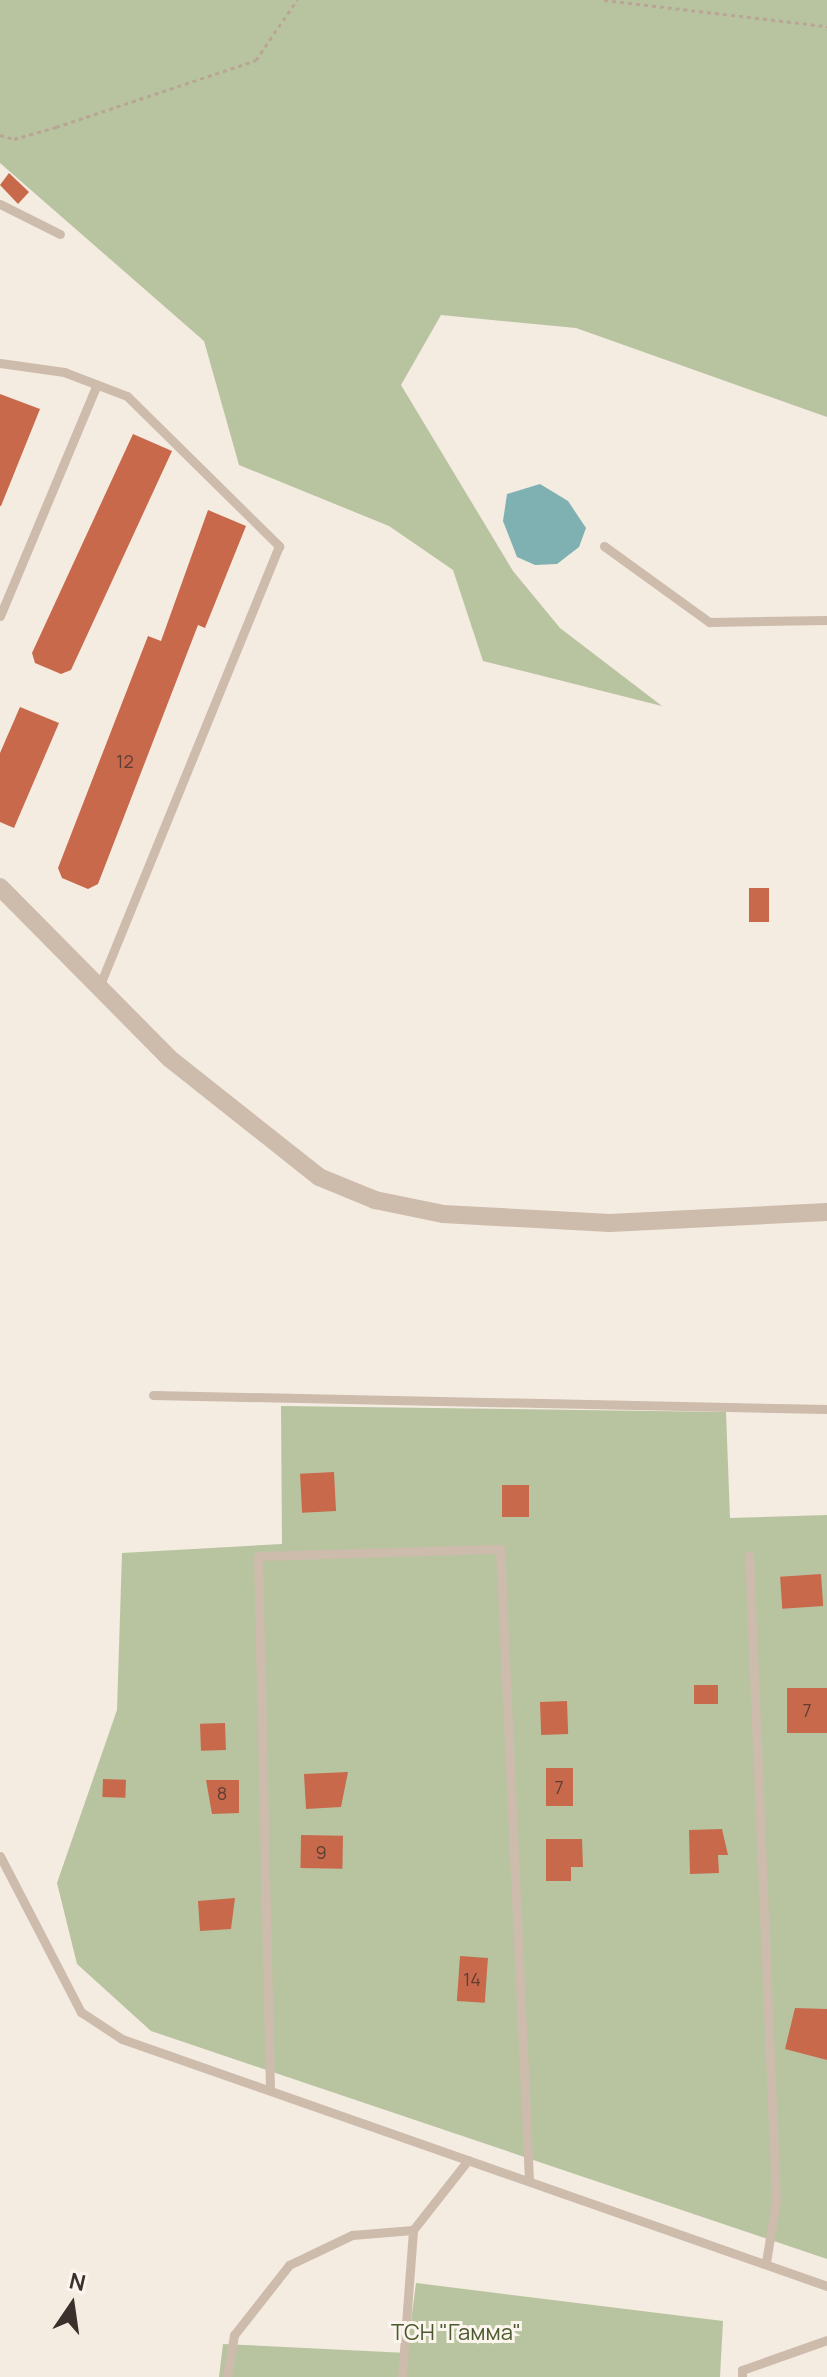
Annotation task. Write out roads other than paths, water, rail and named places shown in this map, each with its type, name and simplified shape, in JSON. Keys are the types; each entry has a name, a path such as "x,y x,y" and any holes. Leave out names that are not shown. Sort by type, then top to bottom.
{"street":[{"path":"0,887 169,1058 319,1177 375,1200 443,1214 610,1223 827,1212"}],"lane":[{"path":"0,204 60,234"},
{"path":"0,363 97,384 127,396 279,546 99,988"},
{"path":"0,616 97,384"},
{"path":"604,546 709,622 827,620"},
{"path":"153,1395 827,1409"},
{"path":"270,2089 258,1556 500,1549 529,2180"},
{"path":"749,1556 776,2201 766,2262"},
{"path":"0,1856 81,2012 122,2039 766,2262 827,2286"},
{"path":"402,2377 413,2230 468,2160"},
{"path":"227,2377 234,2335 289,2265 352,2235 413,2230"},
{"path":"742,2377 742,2370 827,2340"}],"water":[{"path":"540,484 568,501 586,528 579,547 557,564 535,565 517,557 503,521 507,494"}],"park label":[{"name":"ТСН \"Гамма\"","path":"456,2333"}]}
